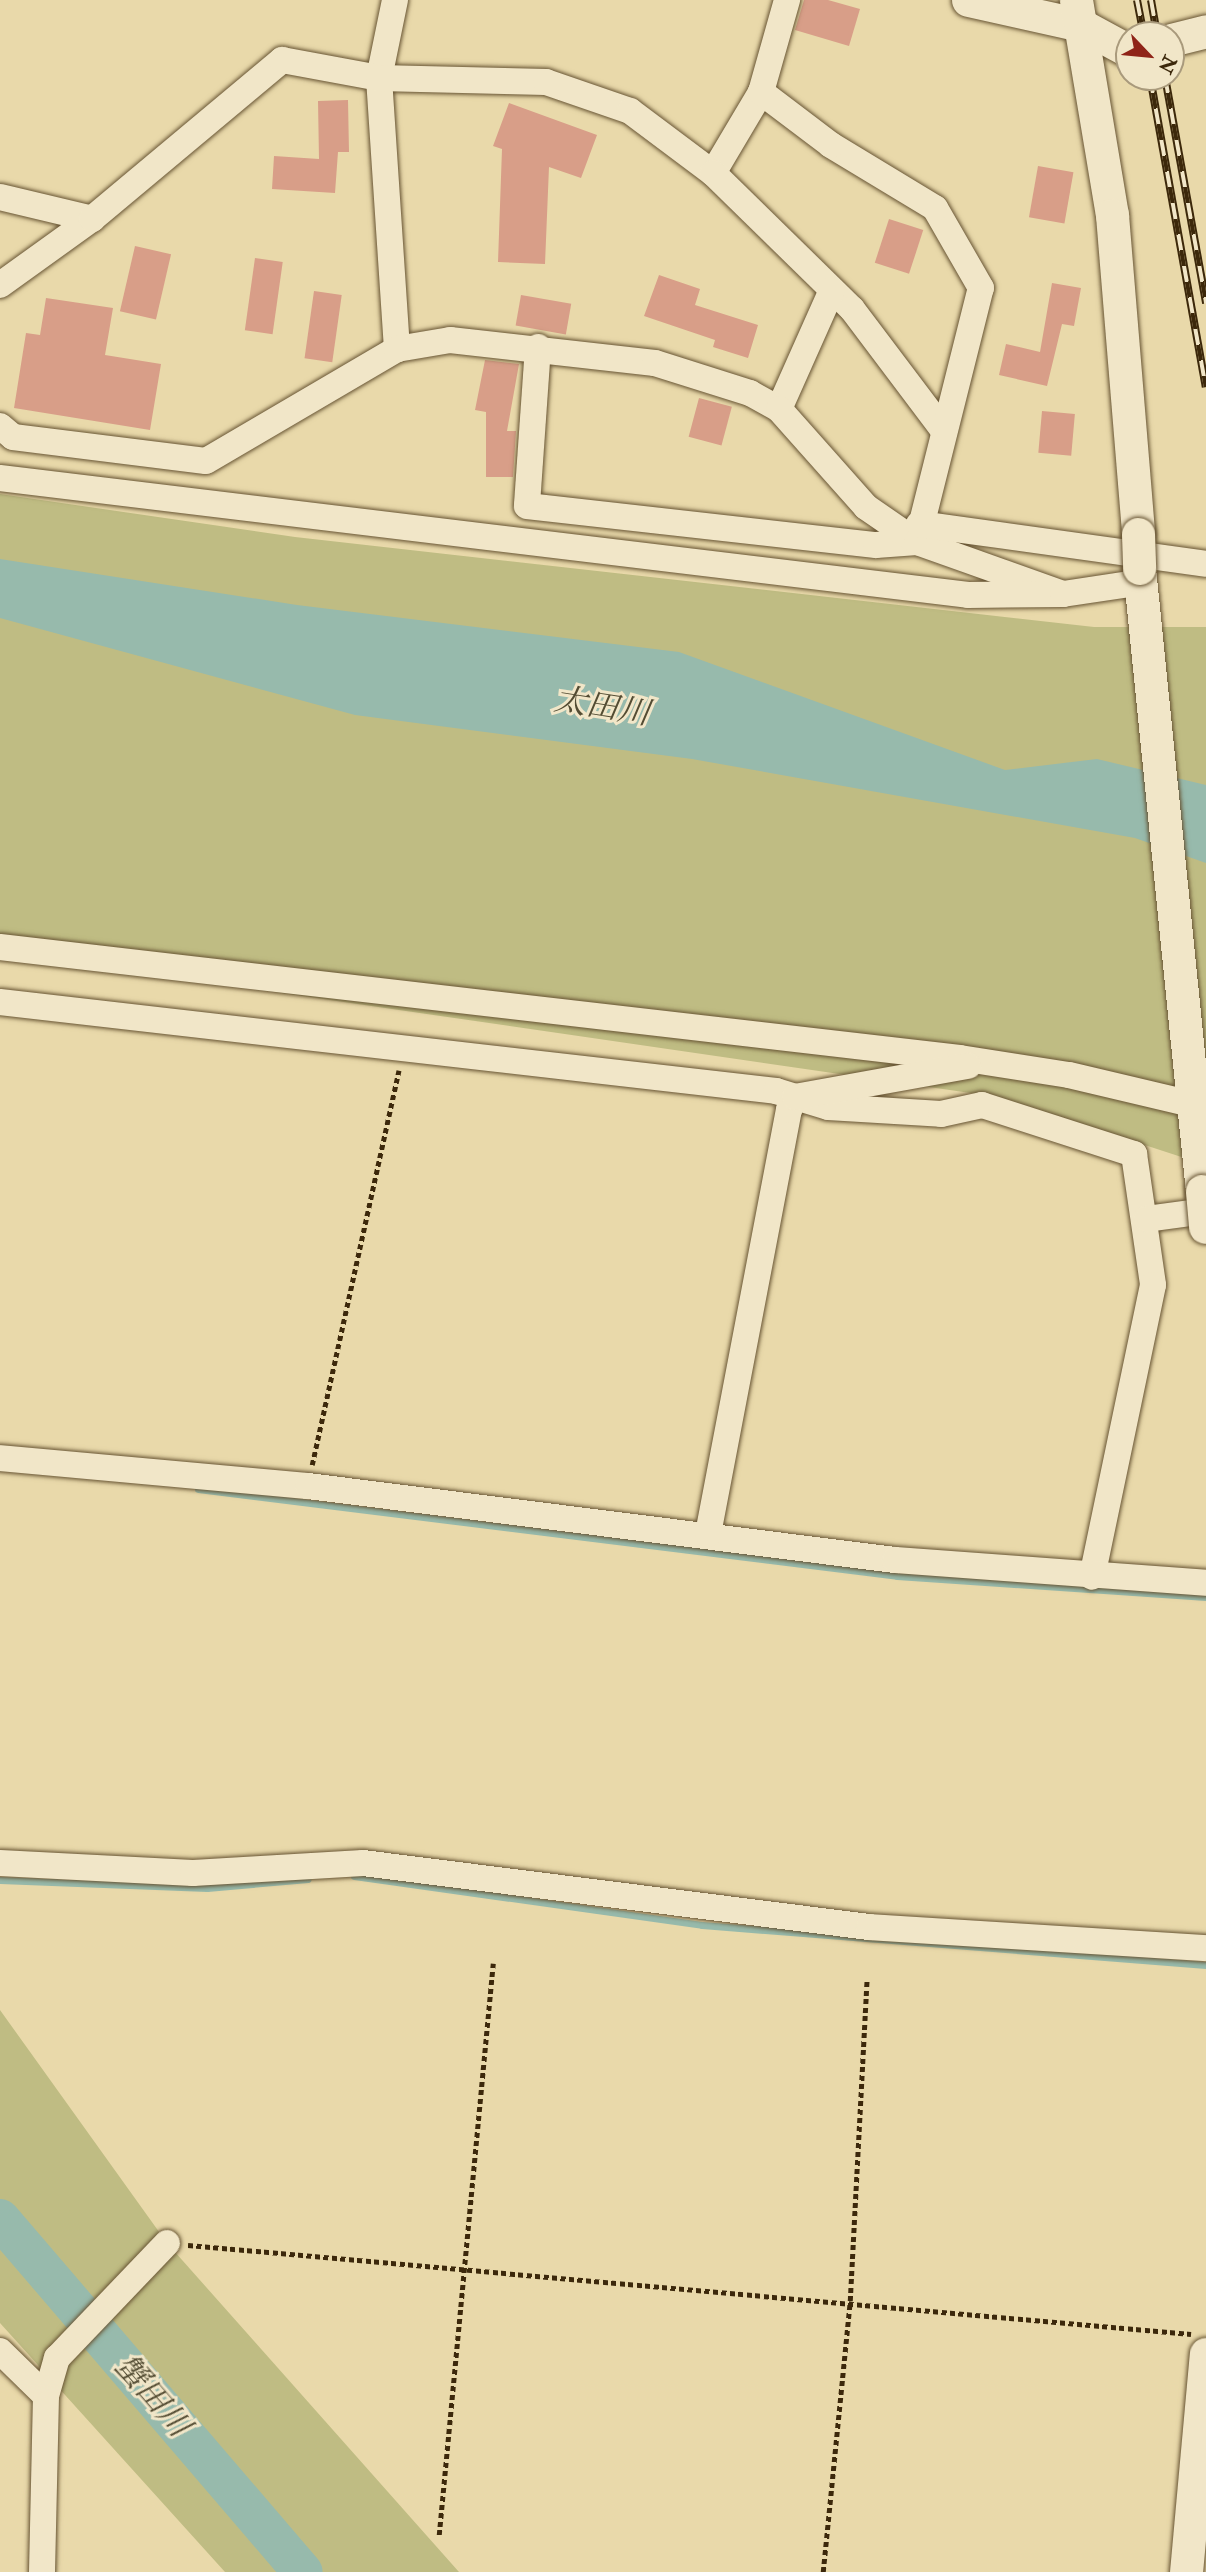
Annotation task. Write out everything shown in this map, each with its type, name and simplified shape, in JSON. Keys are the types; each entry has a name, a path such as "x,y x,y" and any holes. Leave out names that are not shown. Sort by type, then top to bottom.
{"street":[{"path":"395,0 379,78 397,349"},
{"path":"713,173 761,92 788,0"},
{"path":"968,0 1079,12 1115,41"},
{"path":"1079,12 1091,109 1112,215 1141,575 1148,623 1206,1233"},
{"path":"1185,36 1206,31"},
{"path":"0,285 92,219 282,60 379,78 546,82 586,93 630,111 713,173 852,309 944,431"},
{"path":"1091,109 1115,71"},
{"path":"761,92 831,145 935,208 981,288 918,533"},
{"path":"0,197 92,219"},
{"path":"779,409 832,290"},
{"path":"0,426 13,437 206,461 397,349 450,341 538,347 655,362 750,393 779,409 866,507 918,533 1063,594"},
{"path":"538,347 527,506 876,545 918,533 1206,564"},
{"path":"0,478 968,595 1063,594 1141,575"},
{"path":"0,947 987,1062 1192,1099"},
{"path":"0,1002 795,1097 828,1107 941,1114 982,1105 1134,1154 1147,1219 1153,1285 1093,1577"},
{"path":"795,1097 987,1062"},
{"path":"708,1534 789,1110 795,1097"},
{"path":"1147,1219 1204,1201"},
{"path":"0,1458 308,1486 499,1513 708,1534 895,1560 1093,1577 1206,1583"},
{"path":"0,1863 193,1873 363,1863 869,1927 1206,1948"},
{"path":"42,2572 46,2396 57,2358 167,2243"},
{"path":"0,2351 46,2396"},
{"path":"1186,2572 1206,2354"}],"path":[{"path":"308,1486 404,1049"},
{"path":"439,2535 493,1964"},
{"path":"823,2572 850,2301 867,1980"},
{"path":"167,2243 850,2301 1206,2335"}],"shaded area":[{"path":"0,494 295,537 1094,627 1206,627 1206,1165 998,1097 0,952"},
{"path":"0,2010 167,2243 459,2572 225,2572 0,2323"}],"water":[{"name":"太田川","path":"0,559 297,605 679,652 1005,770 1097,759 1206,785 1206,863 1135,838 692,759 355,715 0,618"}],"building":[{"path":"804,0 828,0 860,9 849,46 795,30"},
{"path":"348,100 349,152 338,152 335,193 272,189 274,156 319,159 318,101"},
{"path":"509,103 597,135 581,178 549,167 545,264 498,262 502,149 493,146"},
{"path":"1038,166 1073,172 1064,223 1029,217"},
{"path":"889,219 923,230 909,274 875,263"},
{"path":"135,246 171,254 156,320 120,311"},
{"path":"255,258 283,262 273,334 245,330"},
{"path":"659,275 700,289 695,305 758,325 748,358 713,347 715,340 644,316"},
{"path":"1052,283 1081,288 1074,326 1062,324 1047,386 999,375 1006,344 1040,352"},
{"path":"314,291 342,295 332,362 305,358"},
{"path":"521,295 571,304 566,334 516,326"},
{"path":"46,298 113,308 105,355 161,364 150,430 14,408 26,333 40,335"},
{"path":"485,360 519,364 507,431 516,431 513,477 486,477 486,412 475,410"},
{"path":"699,398 732,407 721,445 689,437"},
{"path":"1042,411 1075,414 1071,456 1038,453"}],"waterway":[{"path":"198,1489 897,1576 1206,1597"},
{"path":"354,1876 702,1925 1206,1965"},
{"path":"0,1880 207,1888 308,1879"},
{"name":"蟹田川","path":"0,2219 303,2572"}],"railway":[{"path":"1137,0 1141,21"},
{"path":"1151,0 1155,21"},
{"path":"1153,91 1206,387"},
{"path":"1168,91 1206,303"}]}
